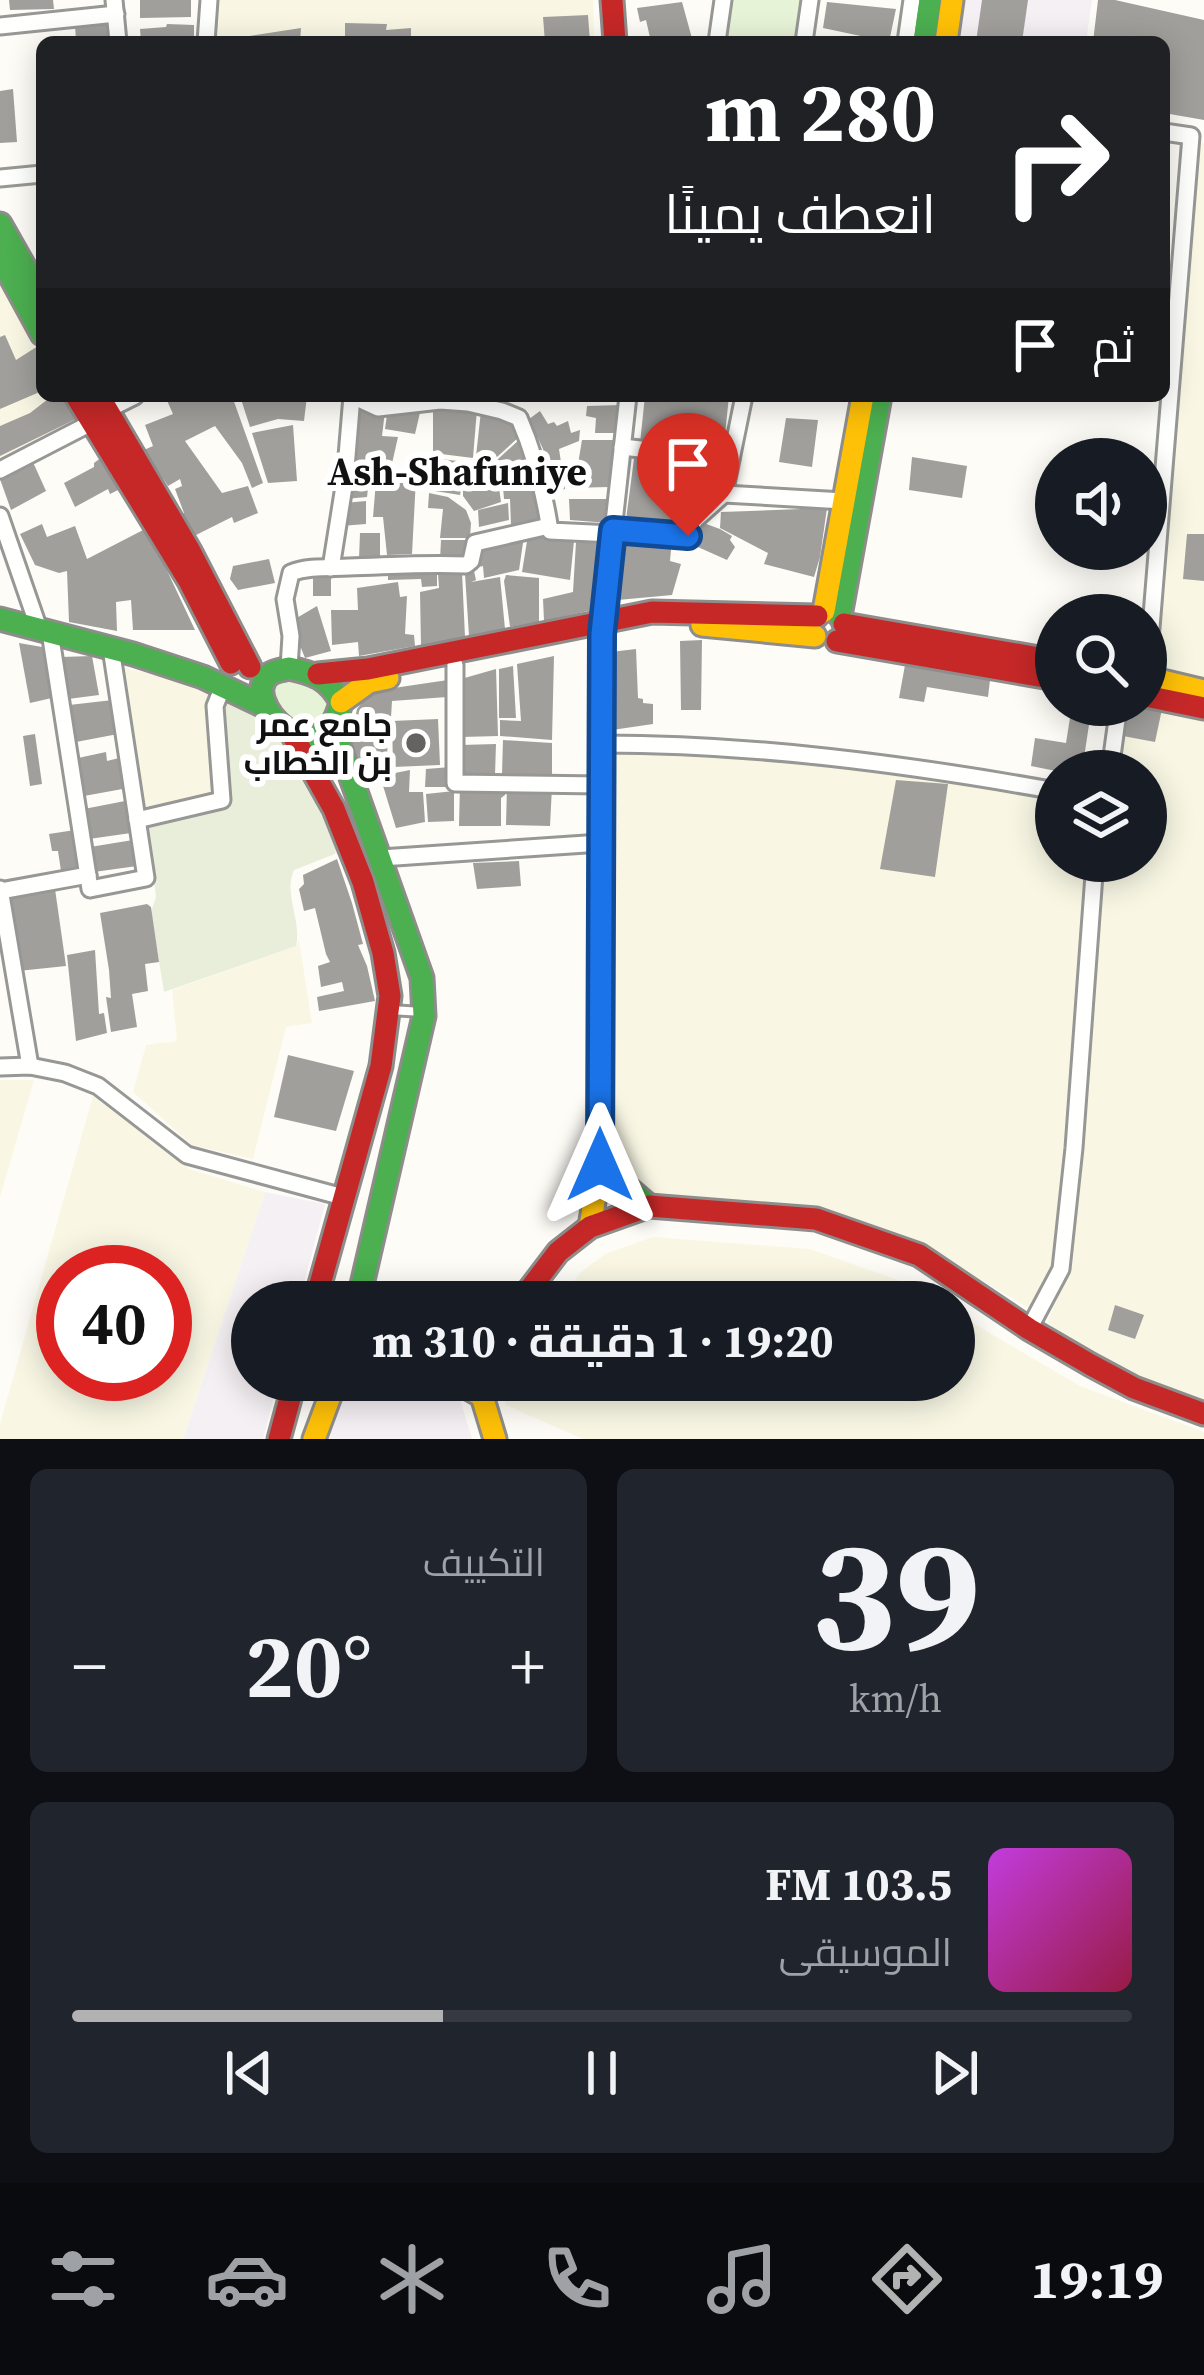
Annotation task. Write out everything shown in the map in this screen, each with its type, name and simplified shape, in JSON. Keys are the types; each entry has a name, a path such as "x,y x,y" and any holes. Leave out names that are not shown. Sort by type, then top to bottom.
{"main road":[{"path":"600,0 602,36"},
{"path":"612,0 615,36"},
{"path":"925,36 930,0"},
{"path":"947,36 952,0"},
{"path":"0,224 36,287"},
{"path":"0,257 36,323"},
{"path":"829,624 862,402"},
{"path":"829,624 879,402"},
{"path":"99,410 189,581 240,665"},
{"path":"0,619 202,677 264,706 292,734 334,809 363,882 390,996 381,1066 321,1281"},
{"path":"829,624 1035,674"},
{"path":"122,651 318,674 603,628 829,624 1035,658"},
{"path":"363,1281 424,1012 422,978 334,727 341,702 369,682 603,628"},
{"path":"590,1227 600,1165 603,628"},
{"path":"264,706 266,678 282,669"},
{"path":"318,674 332,684 341,702"},
{"path":"1167,682 1204,691"},
{"path":"1167,700 1204,708"},
{"path":"292,734 314,736 334,727"},
{"path":"600,1165 649,1206"},
{"path":"536,1281 558,1252 590,1227 649,1206 816,1219 919,1256 1029,1329 1134,1388 1204,1414"},
{"path":"279,1439 289,1401"},
{"path":"314,1439 328,1401"},
{"path":"484,1401 495,1439"}],"street":[{"path":"206,36 209,0"},
{"path":"718,36 723,0"},
{"path":"805,36 810,0"},
{"path":"907,36 912,0"},
{"path":"0,26 115,7"},
{"path":"1170,363 1197,137"},
{"path":"0,178 36,175"},
{"path":"332,568 352,402"},
{"path":"365,402 378,408 431,402"},
{"path":"454,402 502,410 519,418 533,449 550,531 684,538 694,520 724,494 743,402"},
{"path":"603,628 627,402"},
{"path":"1152,594 1166,402"},
{"path":"0,470 99,410"},
{"path":"622,447 731,459"},
{"path":"724,494 844,502"},
{"path":"0,516 45,630 90,889 146,878 122,651"},
{"path":"282,669 291,636 285,599 291,573 466,565 475,543 549,526"},
{"path":"455,664 455,783 601,784"},
{"path":"137,820 222,800 214,706 223,686"},
{"path":"602,744 688,744 817,755 1035,787"},
{"path":"381,858 601,842"},
{"path":"30,1066 0,890 88,875"},
{"path":"1029,1329 1061,1270 1093,882"},
{"path":"0,1067 30,1066 65,1073 98,1086 187,1155 343,1197"}],"lane":[{"path":"389,1010 424,1012"},
{"path":"386,1036 420,1038"}],"shaded area":[{"path":"218,0 593,0 594,36 215,36"},
{"path":"963,0 1092,0 1087,36 957,36"},
{"path":"1204,143 1204,681 1167,671 1167,594 1160,594 1162,570 1167,570 1167,511 1197,148"},
{"path":"0,273 36,336 36,402 72,402 83,420 0,465"},
{"path":"121,667 208,694 215,794 157,808 143,806"},
{"path":"1167,709 1204,715 1204,1405 1136,1383 1093,1360 1048,1322 1066,1275 1099,882 1167,882 1167,750 1118,750 1122,726 1167,726"},
{"path":"607,751 737,754 892,771 1035,795 1035,882 1088,882 1055,1261 1032,1310 919,1244 816,1211 654,1196 622,1173 608,1155"},
{"path":"299,940 312,1023 286,1027 253,1159 192,1145 133,1092 146,1045 177,1041 172,990 296,946"},
{"path":"0,1080 34,1080 0,1197"},
{"path":"93,1096 189,1169 265,1192 235,1281 231,1281 231,1294 183,1439 0,1439 0,1424 36,1297 36,1401 192,1401 192,1245 51,1245"},
{"path":"265,1192 325,1204 305,1281 235,1281"},
{"path":"653,1237 810,1249 900,1281 574,1281 605,1254"},
{"path":"231,1294 231,1401 273,1401 263,1439 183,1439"},
{"path":"975,1324 1080,1386 1204,1432 1204,1439 583,1439 505,1401 975,1401"},
{"path":"336,1401 461,1401 472,1439 324,1439"}],"green space":[{"path":"730,0 801,0 796,36 726,36"},
{"path":"282,677 313,681 330,700 326,718 304,725 278,717 270,688"},
{"path":"225,697 261,720 300,767 336,850 294,870 296,946 164,992 151,912 156,897 147,826 229,803 220,702"}],"building":[{"path":"9,0 53,0 54,9 10,10"},
{"path":"140,0 191,0 191,17 140,18"},
{"path":"982,0 1028,0 1023,36 977,36"},
{"path":"1098,0 1204,20 1204,120 1170,114 1170,36 1094,36"},
{"path":"682,2 691,36 650,36 637,8"},
{"path":"827,2 896,9 890,36 823,28"},
{"path":"588,15 590,36 545,36 543,17"},
{"path":"109,18 110,36 76,36 75,24"},
{"path":"345,23 387,24 386,30 411,28 411,36 345,36"},
{"path":"194,25 194,36 141,36 140,29"},
{"path":"301,28 300,36 249,36"},
{"path":"13,89 17,142 0,143 0,91"},
{"path":"5,335 16,360 36,347 36,394 0,409 0,337"},
{"path":"44,402 70,402 80,417 0,456 0,426"},
{"path":"168,402 234,402 263,483 252,488 242,463 215,426 185,441 222,493 248,486 258,513 234,523 232,517 194,536 180,515 184,513 175,489 182,486 180,479 168,486 144,450 153,446 145,425 173,414"},
{"path":"242,402 306,402 304,421 278,419 250,427"},
{"path":"644,402 728,402 723,454 640,443"},
{"path":"422,404 415,434 385,429 388,408"},
{"path":"433,404 477,409 473,458 433,453"},
{"path":"621,405 617,433 595,433 596,418 586,416 587,406"},
{"path":"353,409 385,411 382,436 398,437 391,468 350,466"},
{"path":"481,411 511,419 520,436 497,457 476,456"},
{"path":"540,411 548,424 568,421 571,433 580,430 579,441 559,449 565,489 551,492 543,449 529,419"},
{"path":"786,418 818,420 812,467 779,462"},
{"path":"293,425 297,481 268,483 252,433"},
{"path":"521,438 533,476 503,484 497,460"},
{"path":"582,440 615,440 609,487 568,488 567,473 577,470"},
{"path":"635,451 675,455 672,506 688,508 686,534 625,527"},
{"path":"106,454 126,486 110,494 108,489 75,507 64,483 94,467"},
{"path":"424,457 466,462 460,495 435,491 438,480 420,474"},
{"path":"912,457 967,466 962,498 909,490"},
{"path":"495,459 501,502 474,511 463,496 463,484 467,485 468,463"},
{"path":"32,460 46,491 11,510 0,479"},
{"path":"349,469 370,471 367,497 345,499"},
{"path":"377,469 416,478 412,554 387,555 383,517 373,517"},
{"path":"535,479 543,520 511,525 510,499 504,499 503,487"},
{"path":"429,493 448,497 466,510 470,538 440,538 443,509 428,508"},
{"path":"569,499 607,499 608,523 570,520"},
{"path":"366,501 366,524 341,526 344,503"},
{"path":"508,503 509,520 479,527 478,510"},
{"path":"827,508 814,577 764,564 768,553 720,528 721,512"},
{"path":"698,521 732,536 735,547 727,560 689,543"},
{"path":"42,524 47,537 75,526 87,559 147,528 195,630 133,630 131,600 116,602 117,631 69,622 67,571 35,565 20,534"},
{"path":"360,533 380,533 380,558 359,559"},
{"path":"625,534 672,539 670,561 681,564 672,595 618,600"},
{"path":"1187,534 1204,534 1204,581 1183,579"},
{"path":"528,535 574,541 570,580 522,572"},
{"path":"524,536 519,570 484,578 483,566 475,568 480,546"},
{"path":"441,540 469,540 466,562 440,560"},
{"path":"576,542 608,544 601,608 544,621 543,599 573,592"},
{"path":"269,559 275,583 238,590 230,579 233,566"},
{"path":"437,567 437,586 422,587 421,579 388,580 388,568"},
{"path":"331,571 331,596 313,596 313,573"},
{"path":"474,571 476,580 471,582 500,577 505,629 469,636 465,574"},
{"path":"462,572 465,637 421,646 420,592 439,588 438,573"},
{"path":"506,575 539,578 539,622 510,627"},
{"path":"398,582 400,597 407,596 405,634 414,635 415,646 359,656 358,642 332,645 331,610 358,610 357,588"},
{"path":"317,606 331,651 305,658 301,648 297,649 295,619"},
{"path":"702,640 701,710 681,710 680,641"},
{"path":"19,643 48,648 56,697 30,703"},
{"path":"636,649 638,698 653,704 653,724 612,730 611,652"},
{"path":"92,656 99,695 68,699 61,657"},
{"path":"554,656 552,740 500,736 500,720 521,721 517,664"},
{"path":"905,665 990,680 988,697 927,687 924,702 899,698"},
{"path":"513,666 516,718 499,718 499,669"},
{"path":"496,669 498,736 462,737 461,679"},
{"path":"448,680 447,697 392,701 390,734 352,734 357,709 367,696"},
{"path":"113,700 118,734 76,742 69,705"},
{"name":"جامع عمر بن الخطاب","path":"438,719 440,765 393,767 392,721"},
{"path":"1069,726 1089,726 1085,750 1035,750 1035,767 1031,766 1035,738 1066,743"},
{"path":"1124,726 1158,726 1155,742 1123,736"},
{"path":"35,734 42,784 30,786 23,736"},
{"path":"387,737 388,772 365,778 351,738"},
{"path":"503,740 552,743 552,776 502,774"},
{"path":"496,744 495,775 461,775 461,745"},
{"path":"106,752 107,761 123,757 128,788 84,796 78,758"},
{"path":"451,767 450,787 425,787 426,769"},
{"path":"410,770 409,792 423,792 425,822 396,828 380,776"},
{"path":"896,780 948,784 935,877 880,869"},
{"path":"460,784 505,785 501,826 459,826"},
{"path":"507,786 552,787 550,826 506,825"},
{"path":"454,791 454,821 428,822 426,794"},
{"path":"125,801 131,833 89,839 84,809"},
{"path":"75,830 81,868 61,871 49,834"},
{"path":"133,840 137,866 94,872 90,847"},
{"path":"337,859 375,1001 319,1011 317,997 344,991 342,982 321,987 318,966 330,962 315,908 304,911 299,889 303,875"},
{"path":"519,861 521,886 477,889 473,863"},
{"path":"55,889 66,966 18,971 5,895"},
{"path":"147,904 159,962 145,964 148,991 132,994 137,1027 111,1032 106,997 111,998 109,970 100,913"},
{"path":"95,950 99,1014 104,1013 107,1033 76,1041 67,955"},
{"path":"288,1055 354,1071 336,1131 274,1117"},
{"path":"1115,1305 1144,1315 1135,1339 1108,1330"}],"traffic: fast":[{"path":"925,36 930,0"},
{"path":"0,224 36,287"},
{"path":"0,257 36,323"},
{"path":"840,616 879,402"},
{"path":"0,619 203,677 264,706"},
{"path":"289,668 320,678 341,702 331,726 317,736 301,736 285,728 264,700 262,686 270,674 289,668"},
{"path":"333,727 422,978 424,1016 363,1281"},
{"path":"600,1164 649,1206"}],"traffic: slow":[{"path":"947,36 952,0"},
{"path":"824,611 862,402"},
{"path":"702,625 815,636"},
{"path":"590,1227 600,1164 602,634"},
{"path":"341,702 369,682 388,678"},
{"path":"1167,682 1204,691"},
{"path":"314,1439 328,1401"},
{"path":"484,1401 495,1439"}],"traffic: jam":[{"path":"612,0 615,36"},
{"path":"80,402 189,581 231,663"},
{"path":"103,402 190,551 250,667"},
{"path":"318,674 368,669 652,612 817,616"},
{"path":"844,624 1035,657"},
{"path":"837,641 1035,675"},
{"path":"1167,700 1204,708"},
{"path":"292,734 334,809 363,882 390,996 381,1066 321,1281"},
{"path":"536,1281 558,1252 590,1227 649,1206 816,1219 919,1255 958,1281"},
{"path":"975,1293 1134,1388 1204,1414"},
{"path":"279,1439 289,1401"}],"place":[{"name":"جامع عمر بن الخطاب","path":"416,743"}],"district":[{"name":"Ash-Shafuniye","path":"457,471"}],"route":[{"path":"600,1165 602,634 613,530 688,536"}]}
